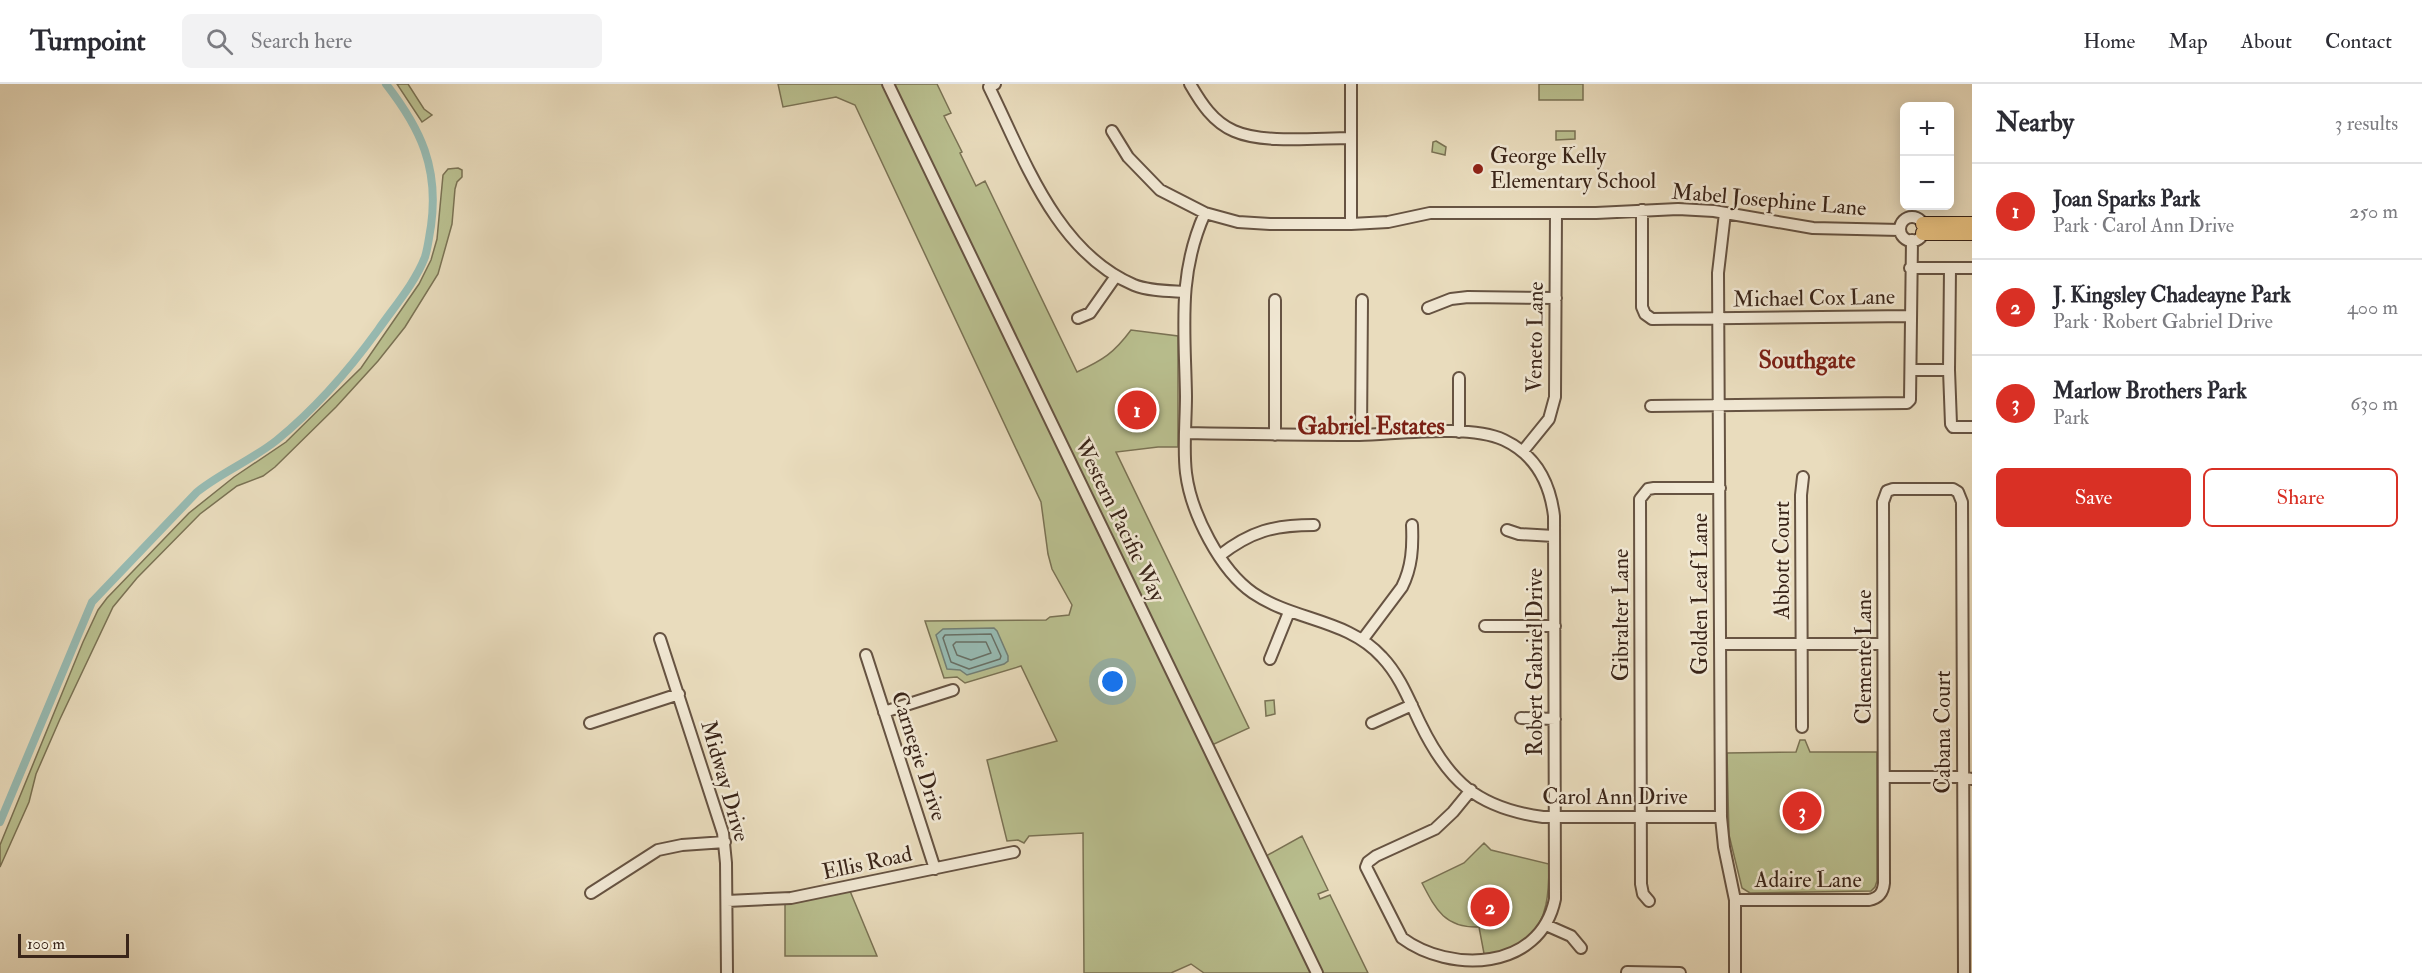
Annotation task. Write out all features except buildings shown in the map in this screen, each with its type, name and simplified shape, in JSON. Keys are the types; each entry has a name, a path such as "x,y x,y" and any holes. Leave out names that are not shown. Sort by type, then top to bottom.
{"main road":[{"path":"1916,224 1972,224"},
{"path":"1916,224 1972,233"}],"street":[{"name":"Western Pacific Way","path":"888,84 1317,973"},
{"path":"1190,84 1201,103 1214,118 1233,131 1257,138 1350,138"},
{"path":"1351,84 1351,224"},
{"path":"992,85 1044,198 1061,223 1088,254 1116,276 1137,286 1184,292"},
{"name":"Mabel Josephine Lane","path":"1112,131 1128,157 1160,190 1205,213 1238,222 1351,224 1388,222 1430,213 1556,213 1678,209 1725,213 1813,228 1900,230"},
{"name":"Michael Cox Lane","path":"1642,210 1642,307 1645,314 1652,319 1910,316"},
{"name":"Carol Ann Drive","path":"1205,213 1190,252 1184,292 1186,473 1202,524 1219,556 1236,578 1253,593 1289,612 1336,626 1363,639 1395,672 1440,760 1456,780 1492,803 1515,812 1543,817 1721,817"},
{"name":"Veneto Lane","path":"1523,451 1545,426 1554,406 1556,213"},
{"name":"Golden Leaf Lane","path":"1725,213 1719,259 1721,817 1724,847 1735,900 1735,973"},
{"path":"1904,220 1916,224 1903,236 1900,230 1904,220"},
{"path":"1651,406 1902,404 1910,400 1910,268 1916,224"},
{"path":"1910,268 1972,268"},
{"path":"1950,268 1951,424 1958,427 1972,427"},
{"path":"1078,318 1090,314 1116,276"},
{"path":"1428,308 1451,299 1468,297 1556,298"},
{"path":"1275,300 1275,435"},
{"path":"1361,435 1362,300"},
{"path":"1911,370 1949,370"},
{"path":"1459,378 1459,432"},
{"path":"1186,433 1361,435 1459,432 1489,435 1504,440 1523,451"},
{"name":"Robert Gabriel Drive","path":"1471,790 1454,812 1435,829 1368,862 1367,872 1402,938 1414,951 1433,963 1450,969 1472,971 1500,966 1522,954 1539,937 1555,899 1555,626 1552,495 1540,470 1523,451"},
{"name":"Abbott Court","path":"1802,727 1801,495 1803,477"},
{"name":"Gibralter Lane","path":"1641,817 1640,499 1648,489 1654,488 1720,488"},
{"name":"Clemente Lane","path":"1880,895 1884,883 1884,496 1887,491 1898,488 1947,488 1958,492"},
{"name":"Cabana Court","path":"1958,492 1962,502 1969,777 1964,973"},
{"path":"1219,556 1235,543 1263,529 1314,525"},
{"path":"1363,639 1386,610 1407,577 1411,561 1412,525"},
{"path":"1507,531 1554,536"},
{"path":"1270,659 1289,612"},
{"path":"1485,626 1555,626"},
{"name":"Midway Drive","path":"660,639 718,814 725,842 727,973"},
{"path":"1720,644 1883,644"},
{"name":"Carnegie Drive","path":"866,655 935,869"},
{"path":"884,712 953,690"},
{"path":"590,723 679,694"},
{"path":"1372,723 1412,705"},
{"path":"1521,718 1555,719"},
{"path":"1884,777 1969,777"},
{"path":"1641,817 1641,884 1648,902"},
{"path":"591,893 658,850 682,844 725,842"},
{"name":"Ellis Road","path":"727,900 791,898 1014,852"},
{"name":"Adaire Lane","path":"1735,900 1869,900 1880,895"},
{"path":"1546,925 1571,936 1581,948"},
{"path":"1627,972 1680,973"}],"green space":[{"path":"397,84 408,84 424,109 432,115 422,122"},
{"path":"778,84 885,84 1315,973 1204,973 1191,964 1171,973 1084,973 1083,833 1029,836 1024,843 1018,840 1007,841 987,760 1057,741 1021,666 965,683 957,677 944,678 925,621 1046,620 1050,617 1069,615 1072,605 1052,569 1048,554 1041,502 855,105 836,97 783,107"},
{"path":"893,84 937,84 951,113 944,116 976,186 985,181 1077,372 1107,355 1131,330 1178,336 1178,447 1116,452 1249,728 1212,745"},
{"path":"1539,84 1583,84 1583,100 1539,100"},
{"path":"1556,131 1575,131 1575,139 1556,140"},
{"path":"1436,141 1446,147 1445,155 1432,152 1433,142"},
{"path":"448,169 462,170 462,177 455,189 452,224 438,274 405,327 336,407 275,467 263,476 237,486 200,514 137,578 113,607 36,774 29,802 0,867 0,845 98,610 189,513 234,477 286,442 361,368 419,284 431,260 437,239 443,175"},
{"path":"1274,700 1275,714 1266,716 1265,701"},
{"path":"1800,740 1805,740 1810,752 1877,752 1877,881 1871,891 1750,893 1742,888 1729,835 1727,753 1796,752"},
{"path":"1302,836 1328,890 1318,894 1320,899 1330,895 1368,973 1322,973 1266,856"},
{"path":"1484,843 1491,850 1549,864 1546,905 1534,932 1518,947 1486,964 1479,927 1467,927 1443,916 1422,883 1464,863"},
{"path":"850,891 877,956 785,956 785,904"}],"water":[{"path":"994,628 1008,656 1008,661 967,675 960,670 947,669 936,635 943,629"}],"waterway":[{"path":"0,822 92,602 197,492 277,440 318,402 367,345 404,295 421,267 426,253 433,205 430,167 418,133 386,84"}],"place":[{"name":"George Kelly Elementary School","path":"1478,169"},
{"name":"Joan Sparks Park","path":"1137,410"},
{"name":"Marlow Brothers Park","path":"1802,811"},
{"name":"J. Kingsley Chadeayne Park","path":"1490,907"}],"district":[{"name":"Southgate","path":"1807,360"},
{"name":"Gabriel Estates","path":"1371,426"}]}
